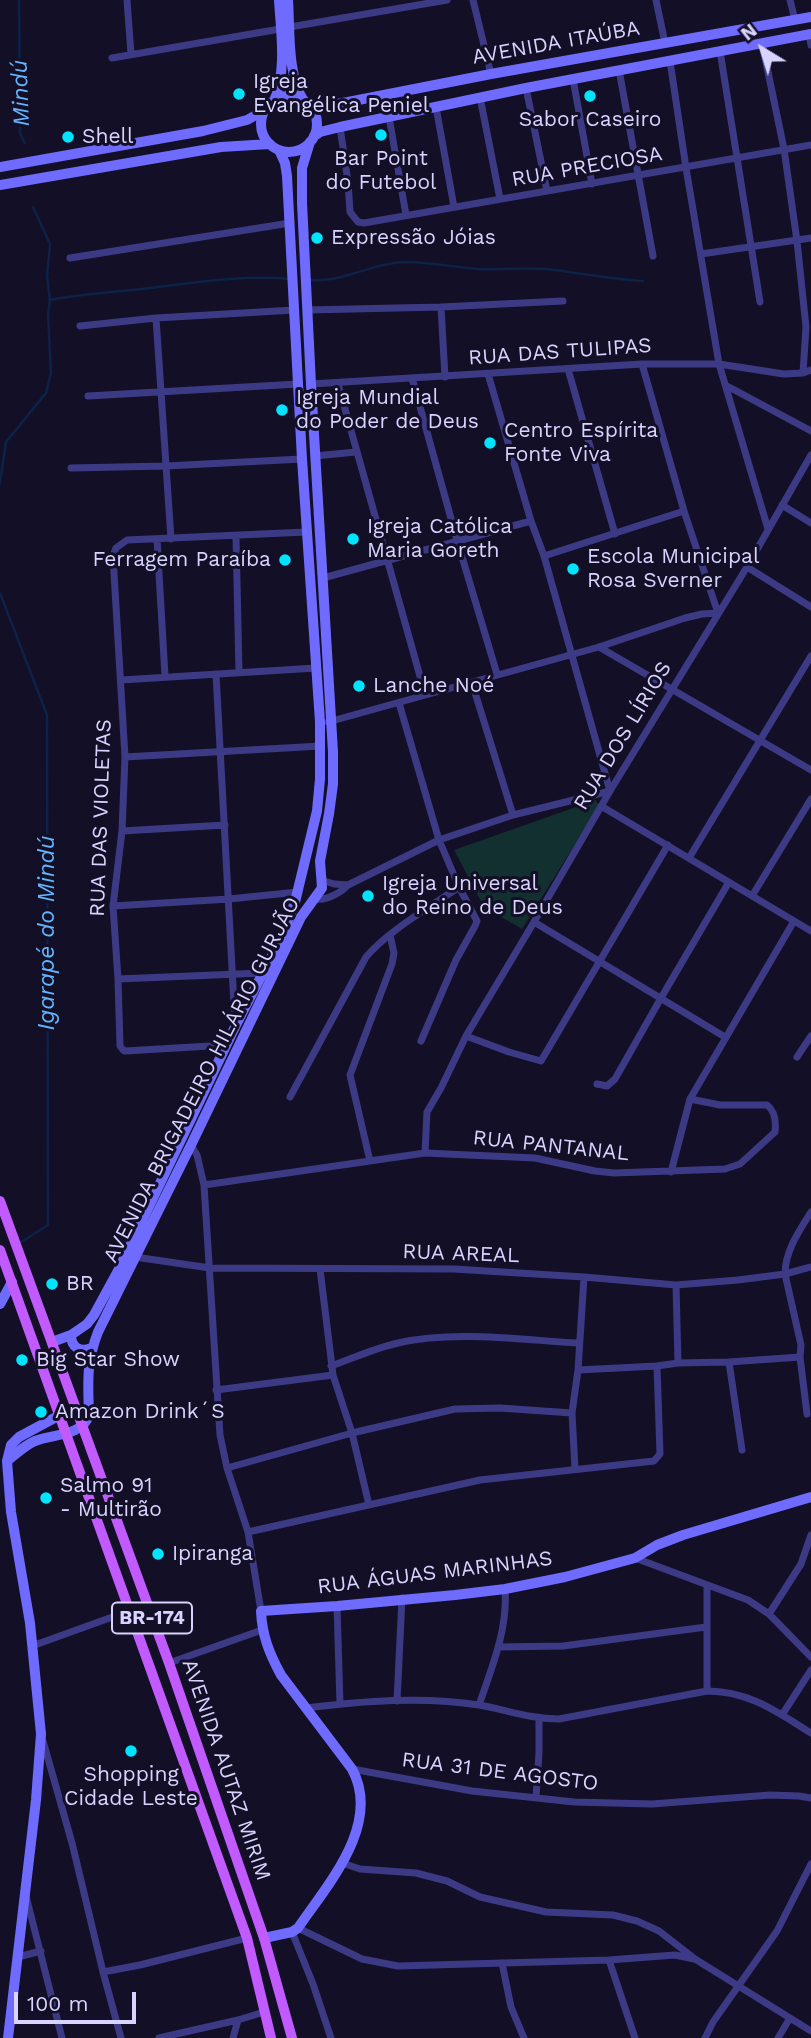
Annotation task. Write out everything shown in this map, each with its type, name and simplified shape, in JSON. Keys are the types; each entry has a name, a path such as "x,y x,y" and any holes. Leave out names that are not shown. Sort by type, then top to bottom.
{"main road":[{"name":"AVENIDA AUTAZ MIRIM","path":"0,1201 169,1663 264,1938 292,2038"},
{"name":"AVENIDA AUTAZ MIRIM","path":"0,1250 247,1938 271,2038"}],"street":[{"path":"127,0 131,54"},
{"path":"279,0 296,85 306,103"},
{"path":"0,167 228,126 265,110 274,101 277,93 288,0"},
{"path":"112,58 447,0"},
{"path":"473,0 491,74"},
{"path":"656,0 665,43"},
{"path":"790,0 795,20"},
{"name":"AVENIDA ITAÚBA","path":"306,103 324,106 348,102 811,17"},
{"path":"773,25 776,41"},
{"name":"AVENIDA ITAÚBA","path":"312,139 320,132 340,127 480,97 720,51 810,38"},
{"path":"762,44 784,149 797,240 806,327 807,371"},
{"path":"720,51 760,302"},
{"path":"670,61 719,364 768,530"},
{"path":"619,71 653,256"},
{"path":"573,79 592,184"},
{"path":"526,88 547,191"},
{"path":"265,110 261,128 264,137 274,147 286,152 299,150 312,139 316,119 314,111 306,103 299,98 286,97 274,101"},
{"path":"480,97 500,199"},
{"path":"436,107 454,207"},
{"path":"389,117 406,215"},
{"name":"RUA PRECIOSA","path":"340,127 350,212 358,222 811,145"},
{"path":"156,139 159,157"},
{"name":"AVENIDA BRIGADEIRO HILÁRIO GURJÃO","path":"82,1427 89,1415 87,1368 91,1349 110,1305 301,917 321,888 321,852 333,783 301,178 304,156 312,139"},
{"path":"140,142 142,160"},
{"path":"0,185 221,147 274,147"},
{"name":"AVENIDA BRIGADEIRO HILÁRIO GURJÃO","path":"52,1342 71,1335 87,1324 94,1315 182,1140 235,1027 283,934 298,892 317,811 320,722 302,459 288,176 285,163 274,147"},
{"path":"70,258 290,223"},
{"path":"701,254 811,238"},
{"path":"307,310 563,301"},
{"path":"441,307 444,377"},
{"path":"80,326 156,318 295,310"},
{"path":"156,318 171,539"},
{"path":"320,722 331,722 599,647 685,618 718,613 684,511 642,364"},
{"name":"RUA DAS TULIPAS","path":"310,384 642,364 719,364 784,374 807,371"},
{"path":"568,369 615,534"},
{"path":"113,906 298,892 304,897 321,900 439,840 513,815 610,791 544,555 531,521 488,374"},
{"path":"412,378 497,674"},
{"path":"88,396 298,384"},
{"path":"338,384 425,694"},
{"path":"727,386 811,431"},
{"path":"315,456 356,452"},
{"name":"RUA DOS LÍRIOS","path":"425,1153 427,1112 466,1035 811,456"},
{"path":"71,468 302,459"},
{"path":"782,505 811,523"},
{"path":"544,555 684,511"},
{"path":"323,578 531,521"},
{"path":"165,676 157,539 307,532"},
{"path":"236,536 239,672"},
{"name":"RUA DAS VIOLETAS","path":"157,539 131,540 120,544 113,556 125,757 113,906 120,1046 122,1050 138,1050 227,1045"},
{"path":"747,567 811,607"},
{"path":"599,647 811,770"},
{"path":"689,858 811,656"},
{"path":"121,680 316,668"},
{"path":"216,674 235,1027"},
{"path":"472,683 513,815"},
{"path":"399,703 439,840 477,921 456,960 421,1041"},
{"path":"125,757 321,746"},
{"path":"752,896 811,799"},
{"path":"601,806 811,931"},
{"path":"121,831 225,825"},
{"path":"466,1035 541,1061 668,845"},
{"path":"301,879 312,875 321,880 348,885"},
{"path":"597,1084 607,1086 615,1079 729,882"},
{"path":"290,1097 360,966 372,949 459,887"},
{"path":"671,1172 690,1099 794,921"},
{"path":"534,922 724,1037"},
{"path":"370,1161 349,1075 392,964 394,953 390,935"},
{"path":"118,979 263,973"},
{"path":"797,1057 811,1035"},
{"name":"RUA PANTANAL","path":"204,1185 425,1153 535,1158 614,1173 725,1169 734,1167 772,1136 775,1129 773,1114 767,1105 720,1105 690,1099"},
{"path":"191,1145 204,1185 220,1435 227,1468 248,1532 262,1630 281,1675 352,1769 362,1799 361,1814 352,1843 342,1863 295,1930"},
{"path":"807,1414 801,1345 785,1274 787,1255 811,1212"},
{"name":"RUA AREAL","path":"135,1257 210,1268 454,1269 676,1284 738,1280 785,1274 811,1267"},
{"path":"320,1269 333,1376 352,1433 369,1506"},
{"path":"575,1469 572,1413 578,1370 584,1277"},
{"path":"0,1304 12,1282"},
{"path":"676,1284 678,1363"},
{"path":"71,1335 76,1347 82,1350 91,1349"},
{"path":"331,1366 399,1343 426,1338 578,1343"},
{"path":"801,1345 811,1343"},
{"path":"578,1370 800,1357"},
{"path":"729,1362 741,1450"},
{"path":"248,1532 480,1480 642,1464 657,1460 660,1454 657,1366"},
{"path":"216,1390 333,1376"},
{"path":"227,1468 352,1433 455,1409 499,1408 572,1413"},
{"path":"60,1415 19,1437 11,1445 7,1461 8,1485 32,1646 41,1734 72,1843 121,2038"},
{"path":"7,1461 32,1442 82,1427"},
{"name":"RUA ÁGUAS MARINHAS","path":"261,1611 505,1589 587,1572 635,1558 657,1545 683,1535 811,1498"},
{"path":"769,1614 801,1564 811,1535"},
{"path":"635,1558 748,1600 769,1614 811,1657"},
{"path":"707,1586 708,1691"},
{"path":"479,1705 498,1647 505,1612 505,1589"},
{"path":"397,1701 402,1598"},
{"path":"337,1606 340,1704"},
{"path":"32,1646 129,1611"},
{"path":"498,1647 574,1644 706,1627"},
{"path":"169,1663 262,1630"},
{"path":"782,1715 811,1670"},
{"path":"306,1707 397,1701 479,1705 539,1719 559,1719 708,1691 738,1693 759,1702 811,1733"},
{"path":"536,1797 539,1719"},
{"path":"8,2038 26,1894 41,1734"},
{"name":"RUA 31 DE AGOSTO","path":"352,1769 472,1791 574,1802 652,1804 769,1795 811,1798"},
{"path":"342,1863 360,1869 416,1873 447,1881 480,1897 546,1912 613,1915 637,1921 659,1931 695,1959 811,2031"},
{"path":"705,2038 713,2022 777,1931 811,1864"},
{"path":"26,1894 62,2038"},
{"path":"264,1938 295,1930 362,1959 398,1966 608,1960 676,1955 695,1959"},
{"path":"295,1930 331,2038"},
{"path":"103,1972 247,1938"},
{"path":"18,1957 41,1951"},
{"path":"608,1960 635,2038"},
{"path":"502,1963 511,2007 524,2038"},
{"path":"159,2038 264,2012"},
{"path":"778,2038 790,2018"},
{"path":"233,2038 238,2020"}],"green space":[{"path":"596,800 599,806 522,929 484,907 454,850"}],"waterway":[{"name":"Mindú","path":"19,0 20,134 25,143"},
{"name":"Igarapé do Mindú","path":"0,483 6,442 46,393 51,373 47,276 50,244 33,207"},
{"path":"310,280 334,279 404,262 478,269 547,269 643,281"},
{"path":"50,300 226,279 290,279"},
{"name":"Igarapé do Mindú","path":"0,593 47,715 48,1225 18,1244"}],"place":[{"name":"Igreja Evangélica Peniel","path":"239,94"},
{"name":"Sabor Caseiro","path":"590,96"},
{"name":"Bar Point do Futebol","path":"381,135"},
{"name":"Shell","path":"68,137"},
{"name":"Expressão Jóias","path":"317,238"},
{"name":"Igreja Mundial do Poder de Deus","path":"282,410"},
{"name":"Centro Espírita Fonte Viva","path":"490,443"},
{"name":"Igreja Católica Maria Goreth","path":"353,539"},
{"name":"Ferragem Paraíba","path":"285,560"},
{"name":"Escola Municipal Rosa Sverner","path":"573,569"},
{"name":"Lanche Noé","path":"359,686"},
{"name":"Igreja Universal do Reino de Deus","path":"368,896"},
{"name":"BR","path":"52,1284"},
{"name":"Big Star Show","path":"22,1360"},
{"name":"Amazon Drink´S","path":"41,1412"},
{"name":"Salmo 91 - Multirão","path":"46,1498"},
{"name":"Ipiranga","path":"158,1554"},
{"name":"Shopping Cidade Leste","path":"131,1751"}]}
